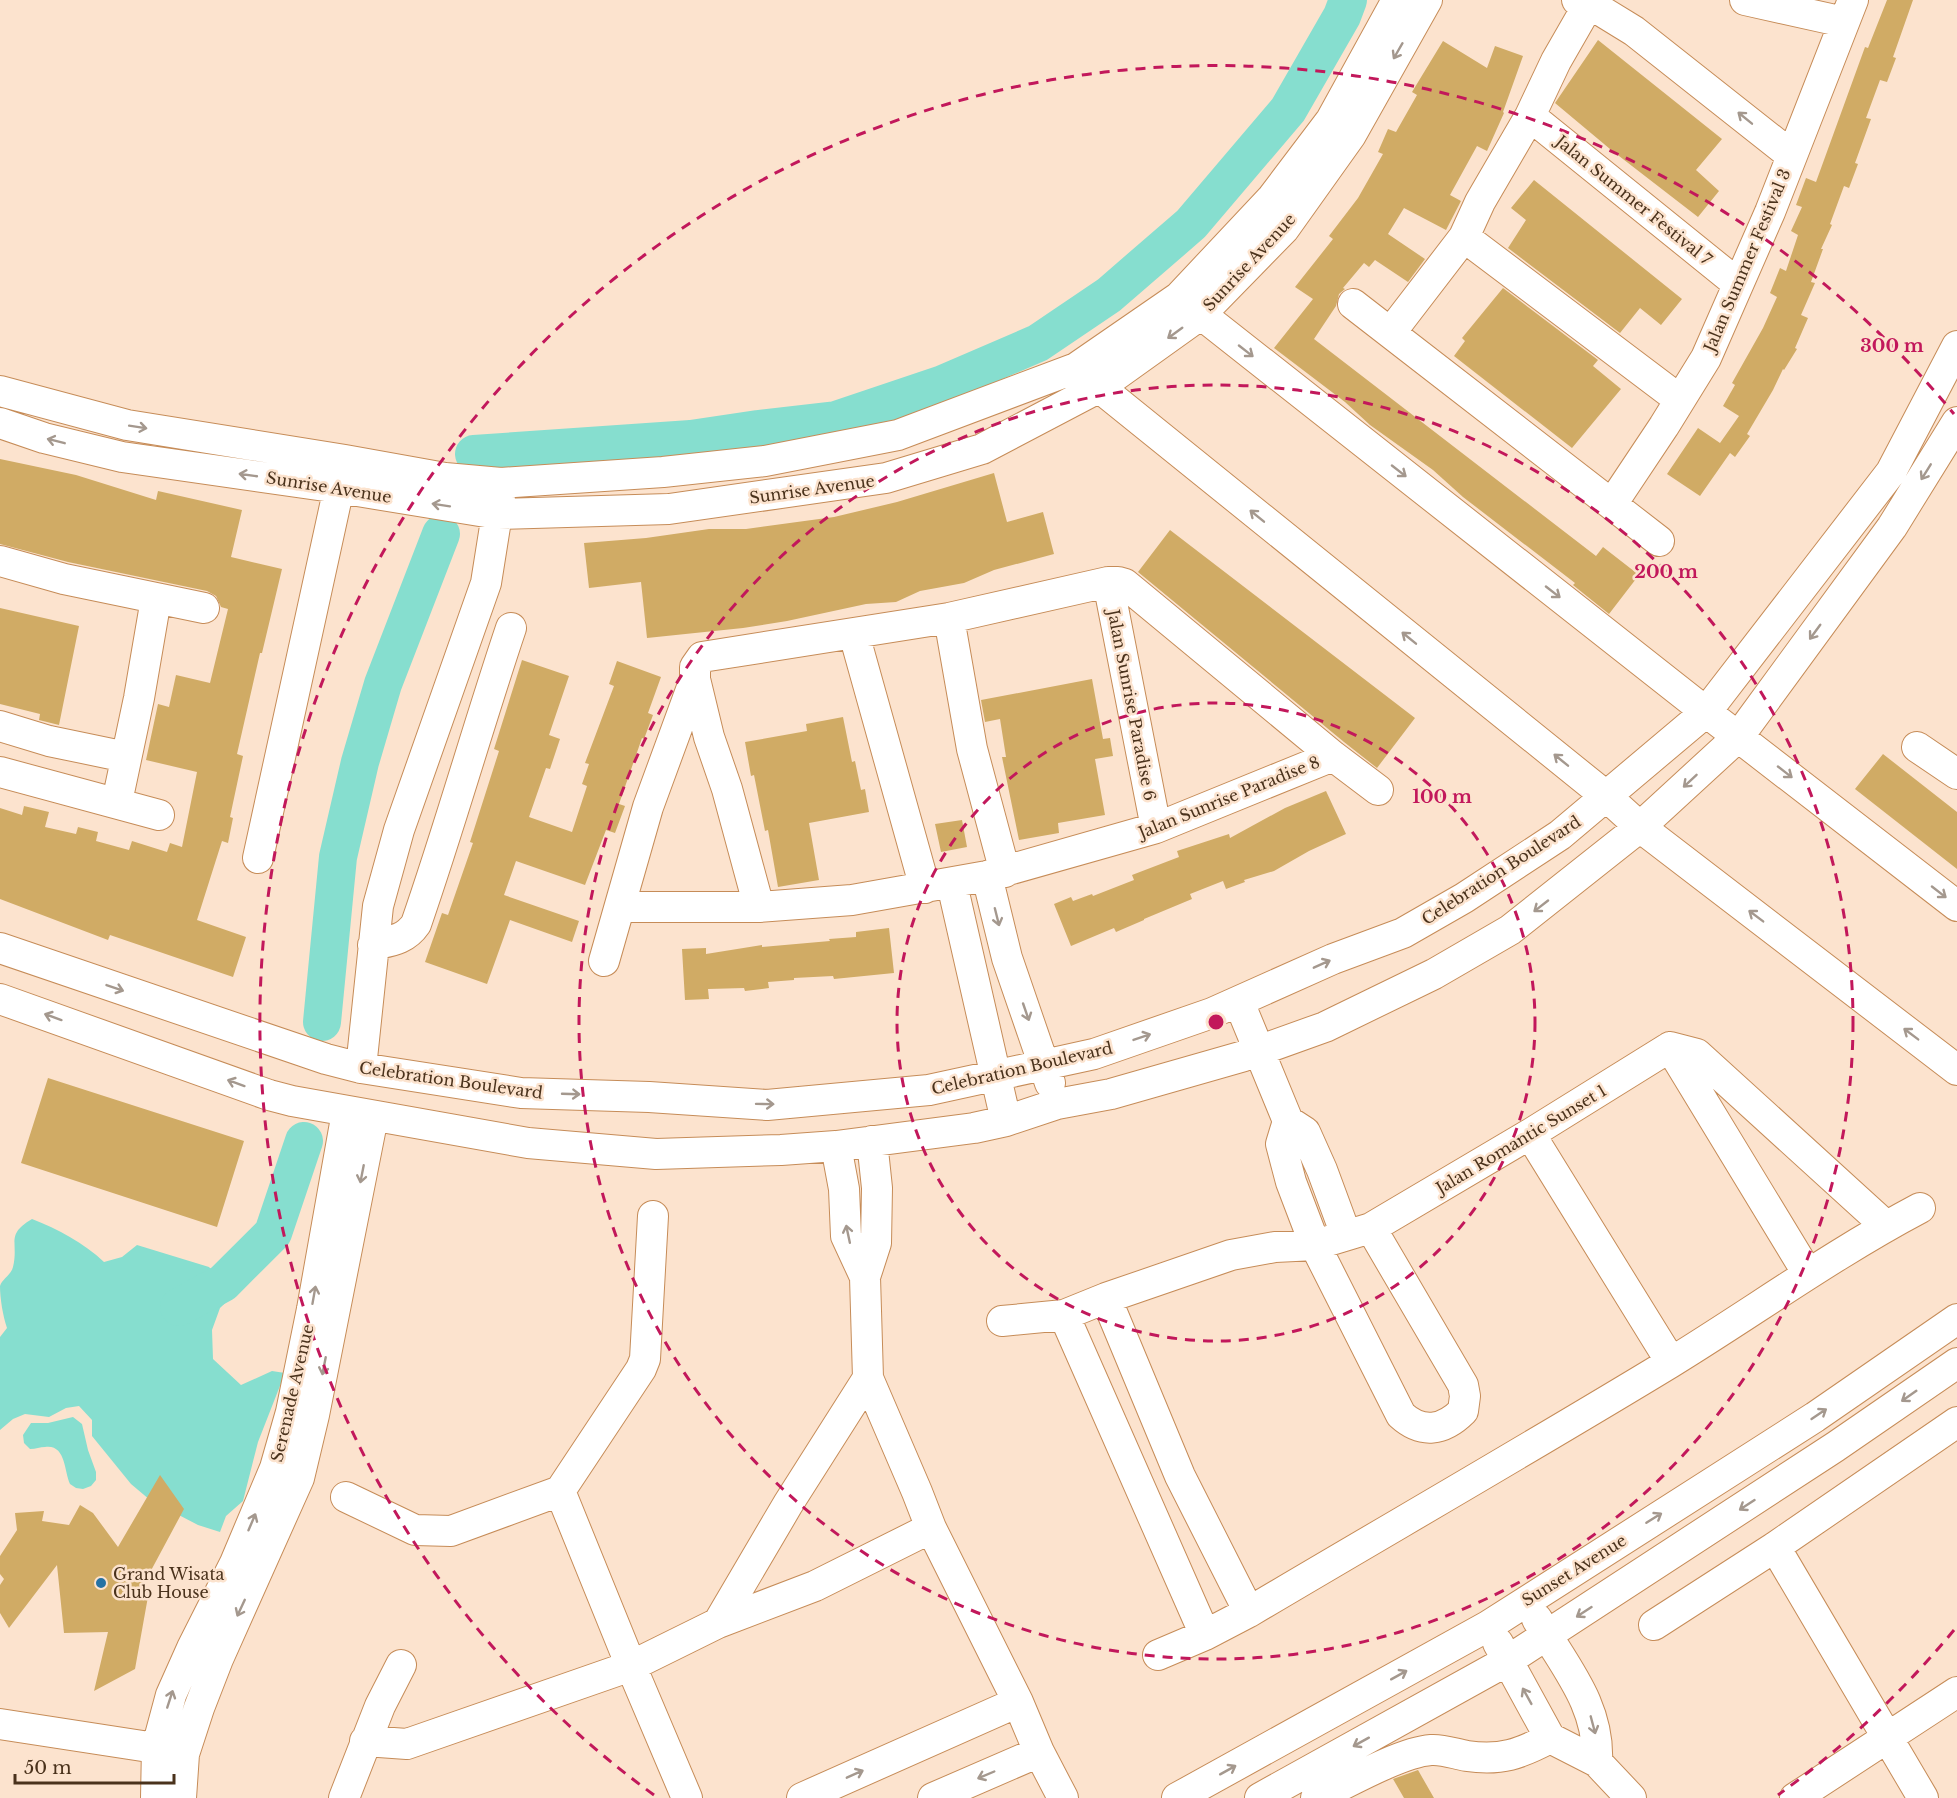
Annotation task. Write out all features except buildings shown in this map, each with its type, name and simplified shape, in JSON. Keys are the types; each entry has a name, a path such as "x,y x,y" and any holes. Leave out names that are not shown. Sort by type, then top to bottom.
{"street":[{"name":"Sunrise Avenue","path":"0,391 127,425 445,478 501,483 663,472 765,461 898,435 1076,368 1190,306 1331,120 1397,0"},
{"name":"Sunrise Avenue","path":"0,423 44,438 122,457 339,488 498,514 669,509 886,478 982,449 1098,388 1190,306 1276,237 1351,135 1427,0"},
{"path":"1745,0 1849,11"},
{"path":"1391,332 1464,237 1480,202 1530,116 1586,1 1634,31 1791,155"},
{"name":"Jalan Summer Festival 3","path":"1612,504 1706,358 1770,212 1849,11"},
{"name":"Jalan Summer Festival 7","path":"1530,116 1737,284"},
{"path":"1464,237 1680,400"},
{"path":"1353,304 1659,542"},
{"path":"1190,306 1706,712 1957,906"},
{"name":"Celebration Boulevard","path":"0,948 182,1011 362,1068 521,1093 649,1097 767,1105 929,1090 1094,1054 1239,1002 1333,959 1403,933 1464,898 1560,835 1706,712 1891,472 1957,346"},
{"path":"1076,368 1606,797 1640,827 1957,1070"},
{"path":"0,999 269,1095 360,1114 528,1143 656,1154 836,1146 974,1128 1057,1104 1111,1094 1244,1056 1325,1027 1434,974 1510,930 1640,827 1739,736 1892,527 1957,422"},
{"path":"258,858 345,460"},
{"path":"362,1068 378,906 399,830 486,583 501,483"},
{"path":"0,561 64,579 156,600 204,608"},
{"path":"759,907 727,789 709,737 695,680 695,667 702,657 948,618 1108,582 1118,582 1125,585 1333,756 1378,790"},
{"name":"Jalan Sunrise Paradise 6","path":"1108,582 1156,828"},
{"path":"117,802 139,698 156,600"},
{"path":"948,618 996,874 1008,958 1057,1104"},
{"path":"373,945 401,939 416,924 512,628"},
{"path":"854,634 939,886 995,1074 1006,1120"},
{"path":"604,961 648,807 695,680"},
{"path":"0,726 49,741 126,757"},
{"path":"1917,747 1957,774"},
{"name":"Jalan Sunrise Paradise 8","path":"621,906 759,907 852,900 996,874 1156,828 1333,756"},
{"path":"0,772 159,815"},
{"path":"1239,1002 1288,1121 1305,1132 1322,1170 1359,1232 1463,1385 1465,1396 1462,1411 1451,1420 1426,1429 1418,1427 1401,1415 1315,1245 1291,1182 1281,1144 1288,1121"},
{"path":"1670,1047 1697,1054 1886,1226"},
{"path":"1670,1047 1808,1274"},
{"name":"Jalan Romantic Sunset 1","path":"1002,1321 1064,1315 1231,1255 1275,1247 1315,1245 1359,1232 1530,1134 1670,1047"},
{"name":"Serenade Avenue","path":"156,1798 170,1750 199,1708 218,1659 299,1478 315,1415 360,1114"},
{"path":"1530,1134 1671,1362"},
{"path":"872,1141 877,1188 876,1244 865,1277 868,1378 918,1492 931,1528 1063,1798"},
{"path":"836,1146 844,1189 846,1236 865,1277"},
{"path":"1291,1182 1322,1170"},
{"path":"1158,1655 1205,1635 1249,1612 1671,1362 1808,1274 1920,1208"},
{"path":"346,1497 415,1530 451,1531 560,1491 641,1369 645,1359 653,1216"},
{"path":"1106,1298 1180,1476 1249,1612"},
{"path":"1064,1315 1205,1635"},
{"name":"Sunset Avenue","path":"1177,1798 1488,1626 1815,1417 1957,1319"},
{"path":"1260,1798 1507,1661 1835,1447 1957,1363"},
{"path":"718,1623 788,1504 868,1378"},
{"path":"1654,1625 1775,1547 1957,1422"},
{"path":"560,1491 687,1798"},
{"path":"365,1741 407,1744 631,1666 718,1623 814,1586 931,1528"},
{"path":"1775,1547 1923,1798"},
{"path":"1526,1600 1579,1687 1590,1710 1598,1744 1597,1762"},
{"path":"1488,1626 1550,1738 1597,1762 1631,1798"},
{"path":"344,1798 380,1706 401,1665"},
{"path":"1795,1798 1957,1692"},
{"path":"802,1798 1018,1702"},
{"path":"0,1724 170,1750"},
{"path":"1316,1798 1401,1758 1429,1750 1483,1758 1507,1757 1532,1748 1550,1738"},
{"name":"Serenade Avenue","path":"170,1750 181,1798"},
{"path":"933,1798 1039,1752"}],"water":[{"path":"32,1219 70,1237 104,1262 122,1257 137,1245 209,1267 223,1283 238,1291 220,1308 212,1330 213,1359 241,1385 272,1371 285,1373 258,1442 243,1501 226,1516 220,1532 198,1525 150,1500 131,1484 92,1436 92,1420 79,1406 66,1408 49,1417 25,1414 13,1419 0,1430 0,1337 7,1328 0,1286 13,1267 18,1230"},
{"path":"73,1417 82,1424 96,1472 96,1480 91,1486 83,1489 70,1484 61,1454 57,1450 52,1447 30,1449 24,1443 23,1435 31,1423 48,1423"}],"waterway":[{"path":"474,454 691,439 836,420 943,384 1038,343 1109,295 1191,224 1288,110 1342,16 1348,0"},
{"path":"322,1022 338,857 360,762 383,684 441,534"},
{"path":"179,1307 223,1283 273,1233 304,1141"}],"place":[{"name":"Grand Wisata Club House","path":"101,1583"}]}
